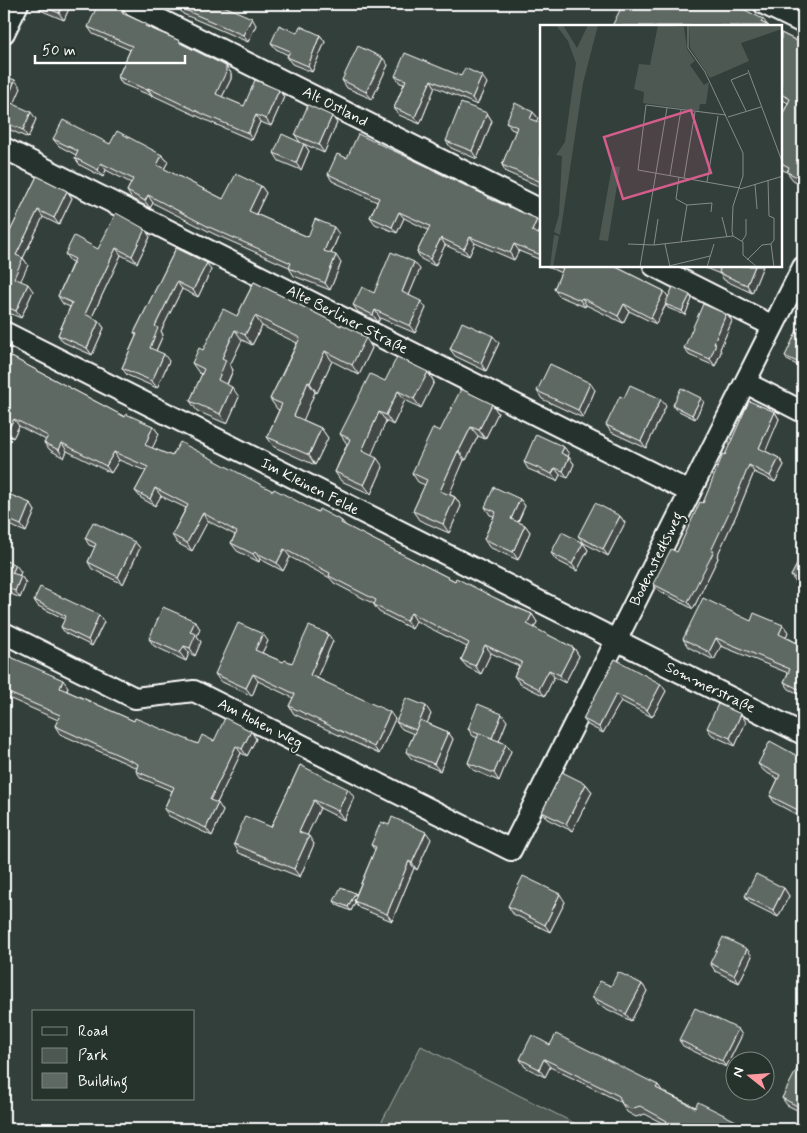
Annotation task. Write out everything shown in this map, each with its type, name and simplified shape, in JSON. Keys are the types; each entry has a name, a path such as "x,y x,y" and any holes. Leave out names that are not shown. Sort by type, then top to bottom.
{"street":[{"path":"4,33 18,4"},
{"name":"Alt Ostland","path":"129,4 540,210"},
{"path":"764,4 803,23"},
{"name":"Alte Berliner Straße","path":"4,148 690,492"},
{"name":"Bodenstedtsweg","path":"511,850 803,267"},
{"path":"658,268 773,326"},
{"name":"Im Kleinen Felde","path":"4,332 617,641"},
{"path":"746,383 803,412"},
{"name":"Am Hohen Weg","path":"4,633 134,698 194,691 511,850"},
{"name":"Sommerstraße","path":"617,641 803,734"}],"green space":[{"path":"421,1046 586,1129 378,1129"}],"building":[{"path":"37,4 63,4 59,13"},
{"path":"98,4 115,4 124,10 122,13 146,24 145,26 180,41 180,43 226,66 226,72 216,94 244,106 255,80 279,90 266,119 256,115 248,133 148,88 147,90 118,77 132,46 88,27"},
{"path":"179,4 219,4 252,18 243,35 178,7"},
{"path":"623,4 733,4 763,19 761,22 767,25 612,25"},
{"path":"279,25 297,33 300,26 320,35 308,66 287,57 290,51 271,43"},
{"path":"782,34 803,44 803,180 787,172 789,167 782,164 782,116 790,99 782,95"},
{"path":"358,46 383,58 366,92 342,80"},
{"path":"405,53 461,76 465,68 482,76 472,98 431,80 415,117 394,108 406,80 395,76"},
{"path":"4,76 15,80 7,101 31,112 23,130 4,122"},
{"path":"461,103 487,113 472,151 446,141"},
{"path":"515,103 533,112 530,119 540,123 540,182 502,165 517,127 506,122"},
{"path":"308,105 332,116 319,145 295,135"},
{"path":"63,120 110,144 117,131 162,155 157,165 223,199 236,174 261,186 249,211 308,237 315,219 334,227 324,251 336,255 325,283 289,268 291,263 209,227 148,195 145,201 127,191 133,179 101,163 98,170 75,158 78,151 53,139"},
{"path":"282,134 304,144 296,163 274,153"},
{"path":"358,134 435,170 488,198 537,219 532,231 540,235 540,255 514,244 510,253 470,237 464,249 441,238 430,259 417,252 430,226 399,212 392,227 370,217 379,198 328,174 337,154 347,158"},
{"path":"37,176 67,191 54,218 38,210 16,255 23,258 14,278 28,284 16,311 4,306 4,244"},
{"path":"116,213 145,229 132,256 116,248 85,314 99,321 87,348 58,335 72,303 58,296 75,259 65,254 74,236 98,249"},
{"path":"176,248 207,263 193,290 177,282 155,326 158,328 150,348 164,354 152,381 122,368 137,334 134,333"},
{"path":"391,252 414,262 402,292 421,301 410,326 375,310 373,315 353,305 362,287 374,293"},
{"path":"563,268 618,268 664,291 651,318 624,304 618,316 582,298 580,300 554,289"},
{"path":"718,268 754,268 747,285 719,273 720,269"},
{"path":"254,282 366,338 352,365 325,351 310,383 308,382 294,416 321,428 309,455 267,437 282,404 270,399 300,338 255,316 245,335 235,330 222,358 226,360 218,380 232,387 220,414 190,401 204,369 192,363 199,348 203,350 223,309 237,316"},
{"path":"673,287 690,295 682,311 665,304"},
{"path":"703,304 726,314 714,343 716,344 710,359 684,348"},
{"path":"462,322 493,336 481,363 450,349"},
{"path":"798,328 803,330 803,365 785,356"},
{"path":"4,353 125,417 126,414 153,426 145,445 172,456 180,442 273,491 274,489 318,512 319,509 342,521 341,523 455,581 456,578 505,603 532,614 527,624 574,648 560,675 549,670 539,689 514,676 522,662 485,645 475,666 461,660 469,643 411,613 406,621 374,605 376,600 329,576 330,573 284,549 277,563 255,552 253,554 231,543 237,532 203,513 187,543 172,535 188,505 155,488 150,499 135,491 148,467 114,452 106,466 62,443 59,450 44,443 48,436 14,419 7,431 4,429"},
{"path":"397,357 428,372 414,399 398,391 386,415 379,412 362,451 377,458 364,485 335,472 350,439 340,434 370,374 385,381"},
{"path":"550,364 590,383 578,410 537,391"},
{"path":"630,385 661,399 641,441 606,425 620,396 624,398"},
{"path":"681,388 701,398 692,415 673,405"},
{"path":"461,389 492,404 479,430 471,427 440,491 455,497 443,524 413,511 427,480 412,473 433,428 440,431"},
{"path":"749,401 775,412 759,448 779,458 770,476 749,465 711,551 714,551 688,602 653,584 671,549 677,552 700,502 703,503 723,454 725,455"},
{"path":"536,434 564,447 561,453 569,457 563,471 555,468 552,474 524,462"},
{"path":"494,487 520,499 511,519 525,525 513,552 484,539 496,512 485,507"},
{"path":"6,493 30,503 21,525 4,518 4,498"},
{"path":"595,503 620,516 603,549 578,536"},
{"path":"93,522 135,542 118,577 88,562 96,544 85,538"},
{"path":"562,532 583,543 572,564 551,553"},
{"path":"803,553 803,582 791,576"},
{"path":"4,560 16,565 12,573 21,576 15,591 6,587 4,591"},
{"path":"40,587 99,615 88,640 61,627 66,616 34,600"},
{"path":"703,598 751,621 754,613 783,625 779,634 803,646 803,691 784,682 790,669 716,638 709,652 683,639"},
{"path":"163,607 195,621 190,632 196,634 190,648 184,646 180,653 149,639"},
{"path":"238,623 263,634 255,650 283,662 285,660 292,663 309,626 328,634 310,675 390,712 374,747 289,706 295,694 253,674 246,688 215,674"},
{"path":"4,654 63,680 60,688 134,721 135,718 198,744 202,735 214,741 225,718 251,731 242,749 236,746 210,800 218,803 206,828 164,809 174,787 136,771 138,764 55,726 60,715 4,691"},
{"path":"615,659 661,684 647,710 616,694 599,727 583,719"},
{"path":"406,698 426,706 416,730 396,722"},
{"path":"478,704 502,714 492,738 468,729"},
{"path":"718,704 741,714 730,738 707,728"},
{"path":"420,720 448,732 434,764 406,752"},
{"path":"479,733 506,744 494,773 468,763"},
{"path":"770,741 803,759 803,801 798,810 770,796 780,775 758,764"},
{"path":"300,765 348,789 338,811 314,800 299,832 309,836 294,869 234,844 245,816 271,827"},
{"path":"562,772 586,784 566,824 542,812"},
{"path":"392,817 426,832 412,863 409,861 387,914 354,901 376,847 371,845 381,822 389,825"},
{"path":"756,874 784,888 773,910 745,896"},
{"path":"523,876 560,894 545,925 508,906"},
{"path":"341,887 355,893 348,907 334,901"},
{"path":"723,937 747,949 734,975 710,963"},
{"path":"618,972 642,984 626,1014 592,997 600,981 611,986"},
{"path":"695,1008 738,1029 728,1050 724,1050 722,1061 679,1040"},
{"path":"556,1034 658,1085 656,1088 695,1108 698,1102 744,1125 742,1129 678,1129 640,1106 631,1109 622,1104 619,1096 544,1059 539,1069 520,1059 532,1035 550,1045"},
{"path":"800,1063 803,1064 803,1109 782,1098"}]}
